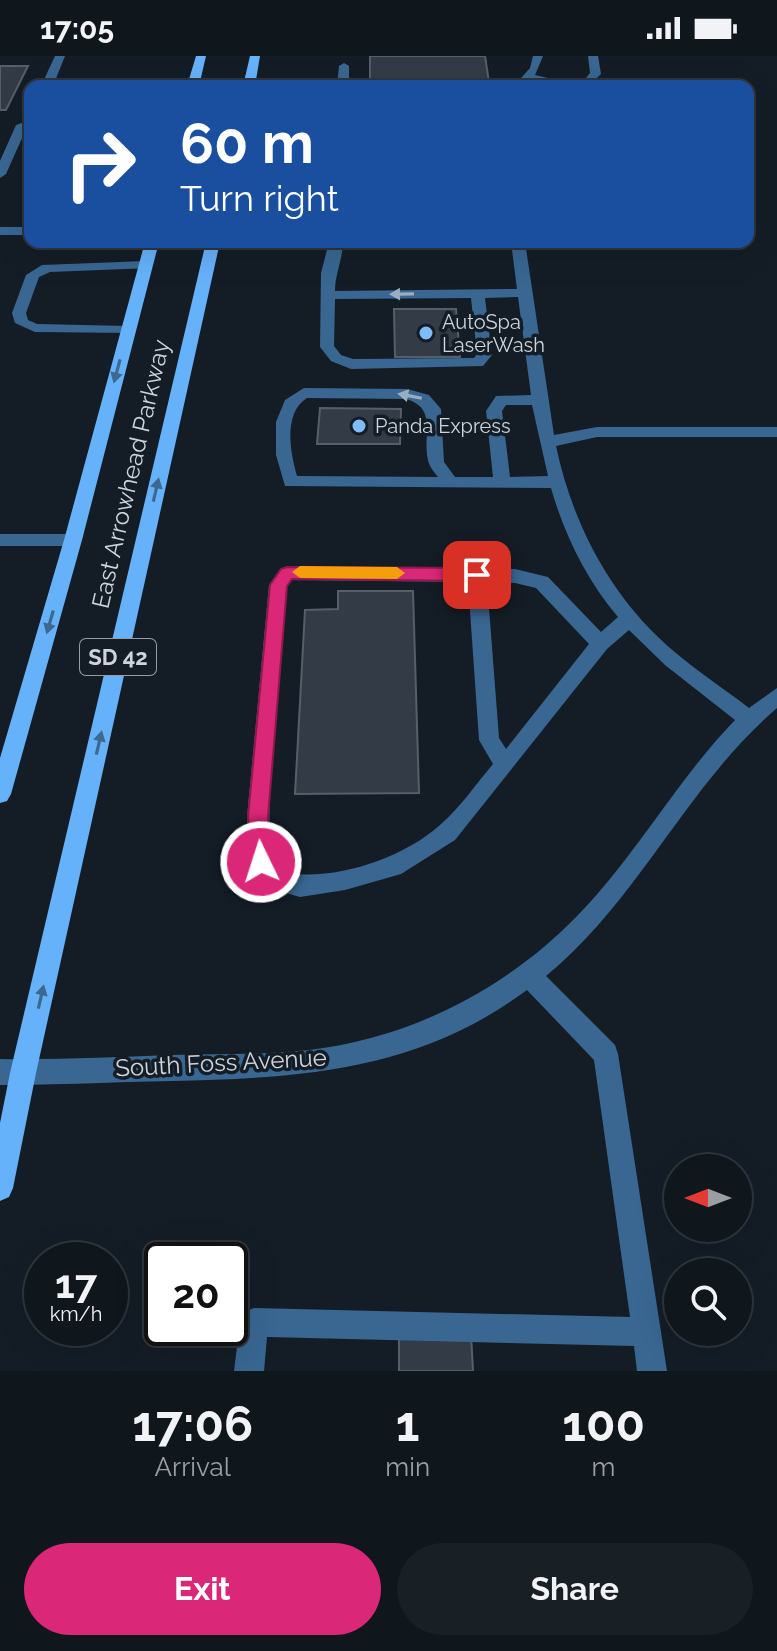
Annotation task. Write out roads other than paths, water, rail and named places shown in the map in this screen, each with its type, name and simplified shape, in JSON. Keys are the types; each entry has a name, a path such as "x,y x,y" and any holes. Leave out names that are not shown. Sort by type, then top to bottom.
{"main road":[{"path":"195,80 201,56"},
{"path":"250,80 255,56"},
{"name":"East Arrowhead Parkway","path":"0,794 73,540 150,248"},
{"name":"East Arrowhead Parkway","path":"0,1188 12,1072 212,248"}],"street":[{"path":"50,80 60,56"},
{"path":"526,80 535,69 538,56"},
{"path":"590,80 596,74 593,56"},
{"path":"343,80 344,66"},
{"path":"529,77 543,80"},
{"path":"0,174 24,124"},
{"path":"0,231 24,231"},
{"path":"337,248 328,273 327,347 336,358 351,364 478,363 485,355 477,293"},
{"path":"519,248 547,442 556,482 578,541 607,591 647,638 748,719"},
{"path":"128,330 35,328 22,323 19,313 33,275 47,268 145,265"},
{"path":"327,295 526,293"},
{"path":"450,483 436,462 433,409 424,399 407,394 304,393 290,402 286,412 284,469 291,482 450,483 502,483 556,482"},
{"path":"502,483 494,411 501,400 541,400"},
{"path":"547,442 597,432 777,432"},
{"path":"0,540 73,540"},
{"path":"600,644 542,582 515,576 287,573 278,585 258,817 261,862 270,879 300,887 345,880 393,867 447,833 600,644 630,618"},
{"path":"477,575 489,740 505,765"},
{"name":"South Foss Avenue","path":"12,1072 291,1063 356,1054 461,1018 528,974 589,920 624,878 682,793 748,719 777,696"},
{"path":"528,974 606,1054 652,1371"},
{"path":"249,1371 254,1322 647,1332"}],"place":[{"name":"AutoSpa LaserWash","path":"426,333"},
{"name":"Panda Express","path":"359,426"}]}
